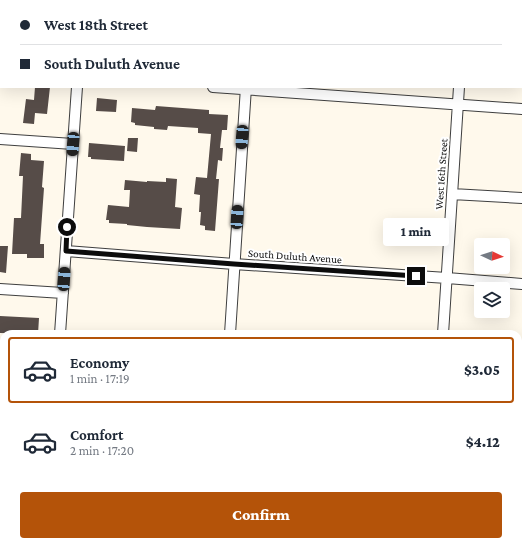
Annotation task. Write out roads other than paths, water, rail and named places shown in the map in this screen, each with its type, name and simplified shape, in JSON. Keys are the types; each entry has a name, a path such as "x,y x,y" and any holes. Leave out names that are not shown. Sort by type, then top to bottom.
{"street":[{"path":"60,330 77,88"},
{"path":"230,330 246,88 522,110"},
{"name":"West 16th Street","path":"442,330 459,88"},
{"path":"0,139 73,144"},
{"path":"452,194 522,198"},
{"name":"South Duluth Avenue","path":"66,251 522,284"},
{"path":"0,289 63,293"}]}
